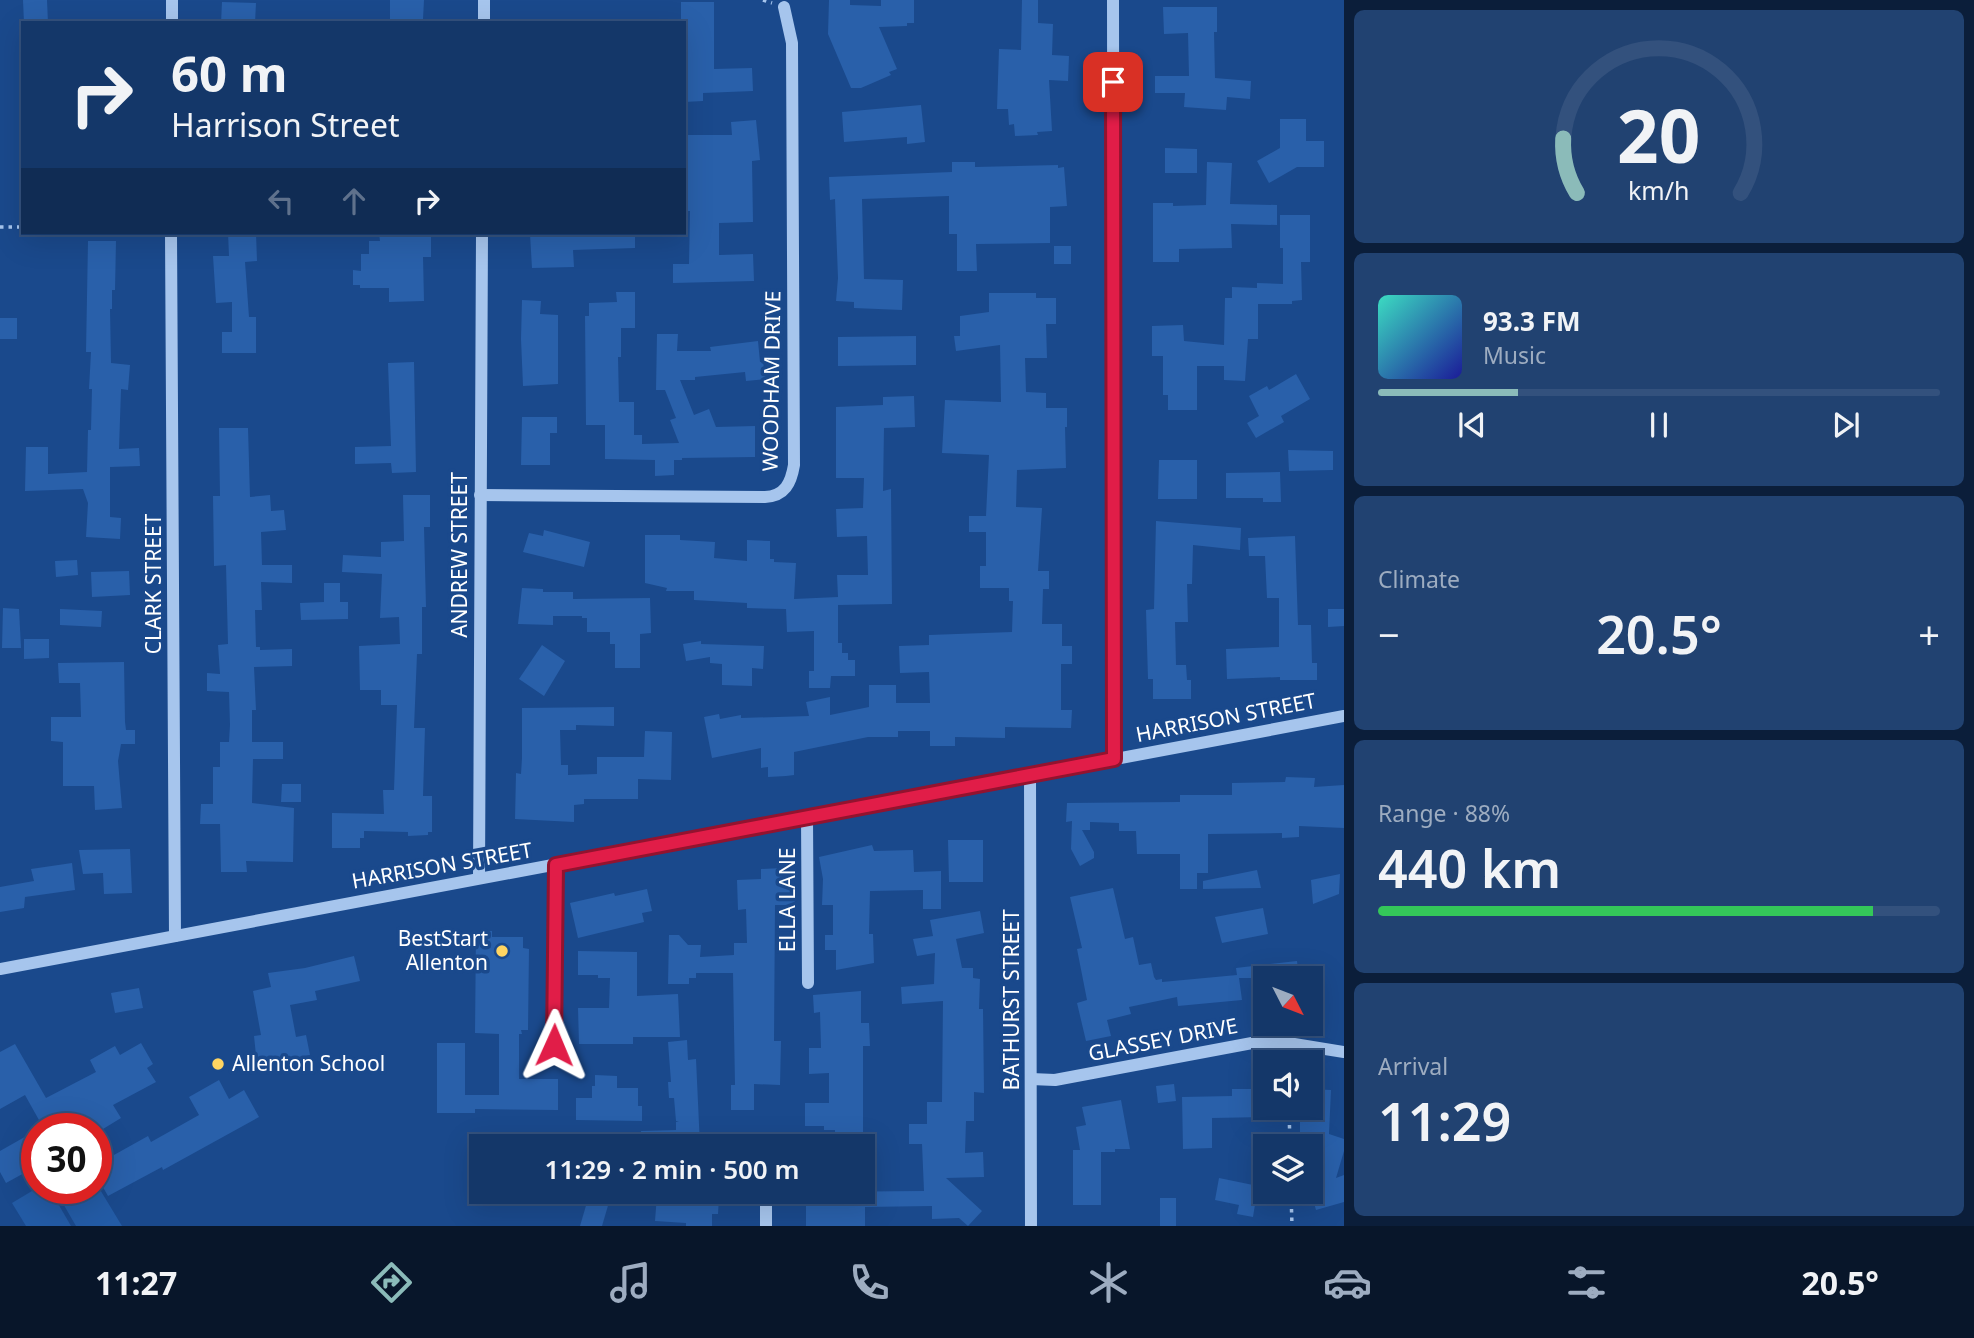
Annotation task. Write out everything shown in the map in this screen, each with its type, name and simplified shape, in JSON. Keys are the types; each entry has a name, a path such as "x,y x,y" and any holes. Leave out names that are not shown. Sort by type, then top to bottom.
{"street":[{"path":"172,0 172,21"},
{"path":"484,0 484,21"},
{"path":"1113,0 1114,759"},
{"name":"WOODHAM DRIVE","path":"480,495 774,497 788,486 794,465 792,43 784,7"},
{"name":"CLARK STREET","path":"171,235 176,936"},
{"name":"ANDREW STREET","path":"479,878 482,235"},
{"name":"HARRISON STREET","path":"0,969 1344,716"},
{"name":"BATHURST STREET","path":"1030,774 1031,1226"},
{"name":"ELLA LANE","path":"807,817 808,983"},
{"path":"554,1045 556,865"},
{"name":"GLASSEY DRIVE","path":"1031,1079 1055,1080 1252,1043 1288,1043 1344,1052"},
{"path":"766,1204 766,1226"}],"path":[{"path":"0,227 21,227"},
{"path":"1291,1204 1292,1226"}],"shaded area":[{"path":"21,1198 21,1204 58,1204 71,1226 26,1226 12,1203"},
{"path":"63,1204 109,1204 122,1226 76,1226"}],"building":[{"path":"23,0 47,0 48,21 24,21"},
{"path":"390,0 424,0 423,19 390,19"},
{"path":"829,0 850,0 850,5 881,6 881,0 914,0 914,23 907,23 907,26 879,27 897,69 889,72 891,75 861,88 851,88 828,34"},
{"path":"1022,0 1038,0 1038,23 1053,24 1052,55 1069,56 1068,81 1049,80 1052,131 1015,136 1014,124 1009,125 1008,109 997,109 999,49 1021,50"},
{"path":"222,2 256,3 255,21 221,21"},
{"path":"681,2 714,2 714,69 752,68 753,91 703,93 703,101 686,102 686,21 681,21"},
{"path":"1163,7 1217,7 1217,32 1214,32 1215,78 1251,81 1250,99 1227,97 1226,110 1184,107 1185,93 1155,93 1155,76 1189,76 1188,33 1164,34"},
{"path":"921,105 925,142 907,144 907,137 844,142 842,112"},
{"path":"1280,119 1306,119 1306,141 1324,141 1324,167 1297,167 1269,183 1257,161 1280,148"},
{"path":"756,120 760,160 752,161 753,222 719,223 719,255 753,254 754,281 673,283 673,264 689,264 690,211 686,211 686,135 732,135 731,122"},
{"path":"1165,148 1197,149 1197,173 1165,173"},
{"path":"952,162 975,162 975,167 1064,167 1067,206 1050,207 1050,243 976,244 977,271 957,271 957,234 949,234 949,196 862,199 864,279 903,280 902,310 854,308 854,302 836,301 838,278 835,199 830,200 829,177 952,172"},
{"path":"1207,162 1232,163 1230,204 1277,205 1277,225 1231,224 1232,248 1179,249 1179,262 1153,262 1153,203 1173,203 1173,206 1206,205"},
{"path":"1280,215 1310,215 1310,262 1301,262 1302,300 1292,301 1292,304 1258,304 1258,339 1248,339 1245,381 1224,380 1224,366 1197,366 1197,410 1168,410 1168,395 1163,395 1163,356 1152,356 1152,326 1183,325 1184,341 1224,345 1225,298 1232,298 1232,287 1257,288 1257,283 1283,284"},
{"path":"228,235 256,235 257,261 245,262 249,317 256,317 256,353 222,353 222,332 232,332 232,302 216,303 213,256 229,256"},
{"path":"379,235 431,235 431,257 423,257 424,301 389,302 389,288 360,288 360,285 353,285 353,270 361,271 361,254 369,254 369,241 380,241"},
{"path":"530,235 635,235 635,248 573,250 574,267 532,268"},
{"path":"88,241 116,241 115,290 112,290 110,309 111,363 130,365 128,390 121,389 119,449 139,448 140,466 110,467 110,517 121,518 120,539 86,537 88,503 83,489 25,491 26,447 48,447 48,474 87,472 92,389 89,389 91,352 86,352"},
{"path":"1054,246 1071,246 1071,264 1054,264"},
{"path":"616,292 635,292 635,328 621,328 621,357 618,357 619,402 634,402 634,435 642,435 642,444 679,443 670,420 676,418 665,390 656,390 657,334 678,334 677,351 711,351 710,347 758,341 760,362 763,362 766,379 746,381 745,372 680,380 694,415 709,409 716,427 755,426 755,457 682,458 674,460 674,475 655,476 655,460 605,459 605,425 586,425 585,316 589,316 589,303 617,302"},
{"path":"989,293 1036,293 1036,298 1056,298 1056,324 1046,324 1047,358 1025,358 1026,392 1046,393 1046,408 1067,408 1066,468 1017,470 1016,507 1042,508 1038,571 1049,571 1049,589 1043,589 1042,624 1062,624 1062,646 1072,646 1072,664 1061,664 1061,710 1072,710 1071,728 1005,727 1005,738 955,737 955,746 930,746 930,731 898,731 898,737 868,737 794,752 794,775 786,776 768,777 768,767 761,768 761,748 712,758 704,717 719,714 720,719 741,715 741,718 809,716 806,702 830,697 830,715 869,707 869,685 896,685 896,703 930,703 929,672 900,673 899,646 929,645 929,635 1012,632 1013,601 1009,601 1009,588 980,588 980,566 986,566 986,532 969,532 969,516 986,516 989,455 942,453 945,400 1001,402 1000,345 956,351 954,336 960,336 960,316 989,312"},
{"path":"522,300 541,301 540,314 558,315 558,384 523,386"},
{"path":"0,318 17,318 17,339 0,339"},
{"path":"916,336 916,365 838,366 838,337"},
{"path":"414,362 416,472 392,473 391,463 355,464 355,447 391,446 388,363"},
{"path":"1296,374 1310,399 1281,416 1284,422 1256,438 1247,423 1259,416 1249,396 1267,386 1269,390"},
{"path":"914,396 915,427 884,428 883,491 891,489 892,604 838,605 838,643 842,643 842,653 848,653 848,660 855,660 855,676 831,676 830,688 809,688 809,671 814,671 814,631 787,632 786,609 747,608 747,603 694,600 694,591 666,591 667,588 645,583 645,535 680,535 680,540 715,542 714,558 747,561 747,540 770,541 770,559 774,559 774,562 796,563 794,599 838,597 837,575 868,575 867,536 837,537 836,509 863,508 864,478 836,478 836,407 883,405 883,397"},
{"path":"522,417 557,417 557,433 550,433 550,465 521,465"},
{"path":"219,428 248,428 250,497 270,495 271,511 284,510 286,530 261,532 262,565 292,565 292,583 261,582 262,610 255,610 256,647 260,647 260,650 292,649 292,666 254,667 256,710 252,710 252,742 283,742 283,759 253,759 252,803 294,808 293,862 246,861 247,872 221,872 220,824 200,824 201,804 213,804 213,767 220,767 220,742 229,742 230,725 229,692 207,691 207,673 220,674 218,645 228,644 226,565 214,566 213,496 220,496"},
{"path":"1288,450 1333,451 1333,470 1289,471"},
{"path":"1159,460 1197,460 1197,499 1158,499"},
{"path":"1280,472 1281,502 1263,502 1263,498 1226,498 1226,473"},
{"path":"403,495 430,495 430,527 424,527 426,607 422,607 422,654 417,654 414,728 425,728 423,796 432,796 432,832 428,832 428,835 408,836 408,832 364,831 364,838 360,838 360,848 332,848 332,813 384,814 383,790 394,790 397,705 381,705 381,690 360,690 359,646 400,644 399,617 380,618 382,574 342,572 343,555 381,557 381,542 404,541"},
{"path":"1156,521 1241,528 1240,550 1193,545 1192,584 1187,584 1188,622 1175,622 1176,665 1186,665 1187,680 1191,680 1191,699 1153,699 1153,679 1148,679 1146,610 1154,609"},
{"path":"544,530 590,542 584,567 523,552 529,533 543,536"},
{"path":"1295,536 1298,625 1311,625 1312,663 1317,663 1317,680 1280,680 1280,677 1227,679 1226,649 1279,647 1279,598 1267,598 1265,556 1249,556 1248,538"},
{"path":"77,560 78,575 56,577 55,561"},
{"path":"129,571 130,595 92,597 91,572"},
{"path":"324,583 340,583 340,602 348,602 348,619 301,620 300,603 324,602"},
{"path":"522,588 543,589 543,592 573,592 573,599 650,598 651,633 640,634 640,668 615,668 615,644 610,644 610,632 587,632 587,618 582,616 553,616 553,625 518,624"},
{"path":"3,608 19,609 21,648 2,648"},
{"path":"60,609 102,611 101,627 60,625"},
{"path":"1328,609 1344,609 1344,626 1328,627"},
{"path":"24,639 49,639 49,658 24,659"},
{"path":"701,641 701,644 764,646 763,669 752,668 752,686 722,685 722,664 710,663 710,657 686,661 683,644"},
{"path":"542,645 565,661 544,696 519,679"},
{"path":"124,662 126,730 135,730 135,744 121,744 118,761 122,808 95,810 94,786 63,786 63,742 51,741 51,717 81,717 80,683 59,683 58,663"},
{"path":"614,707 614,726 576,725 576,730 560,730 561,765 568,765 568,775 597,774 597,757 644,757 645,731 672,732 671,780 638,779 638,799 584,799 584,804 574,805 574,822 515,819 516,773 521,774 522,708"},
{"path":"1286,777 1315,778 1314,787 1344,785 1344,828 1299,826 1299,837 1282,838 1282,833 1208,834 1208,873 1197,873 1197,889 1180,889 1180,854 1137,854 1136,831 1119,831 1119,823 1090,822 1090,830 1082,830 1094,852 1094,858 1080,866 1071,849 1072,821 1066,822 1067,803 1180,802 1180,795 1232,795 1232,783 1285,782"},
{"path":"282,784 301,784 301,802 281,802"},
{"path":"948,840 983,840 983,882 949,882"},
{"path":"872,845 874,851 913,850 914,872 941,871 941,909 923,909 923,890 870,891 869,934 873,934 874,963 836,970 836,950 825,950 825,935 833,935 833,905 822,905 823,879 819,857"},
{"path":"130,849 132,893 104,894 103,873 83,874 79,850"},
{"path":"72,863 75,890 25,897 24,908 0,912 0,887 34,881 31,869"},
{"path":"783,868 784,880 793,880 795,905 775,905 774,1041 781,1041 780,1085 754,1084 754,1110 731,1110 731,1085 735,1085 733,973 696,973 696,978 689,978 689,984 668,984 669,935 679,935 688,945 701,945 700,957 734,955 734,943 747,943 746,909 738,910 737,880 761,879 761,869"},
{"path":"1257,870 1261,888 1203,889 1203,881"},
{"path":"1340,874 1339,894 1313,904 1311,880"},
{"path":"1113,888 1125,939 1133,937 1139,965 1151,963 1156,980 1162,979 1162,982 1237,975 1236,968 1253,966 1253,978 1239,978 1242,1000 1178,1006 1177,997 1129,1007 1131,1014 1107,1020 1111,1036 1086,1041 1077,1003 1087,1000 1077,949 1082,948 1070,897"},
{"path":"647,889 652,911 642,913 644,922 578,938 570,903"},
{"path":"1263,908 1268,934 1222,943 1215,917"},
{"path":"980,911 984,933 956,939 962,968 973,968 973,978 980,979 984,1093 974,1092 974,1121 966,1121 965,1153 983,1152 984,1177 946,1178 982,1211 968,1226 959,1218 932,1219 932,1206 865,1207 865,1226 806,1226 806,1204 875,1204 875,1191 924,1191 922,1144 909,1144 909,1124 927,1124 927,1102 942,1102 943,1001 902,1004 901,987 934,984 935,953 917,956 913,939 933,936 930,920"},
{"path":"476,931 492,931 492,937 523,937 523,948 529,949 528,1030 521,1030 522,1034 519,1034 519,1079 558,1079 558,1110 475,1109 475,1113 437,1113 437,1043 465,1043 465,1095 499,1095 499,1034 475,1033"},
{"path":"578,951 637,952 637,996 678,994 680,1037 633,1037 633,1044 579,1044 578,1008 609,1008 610,978 578,975"},
{"path":"354,956 360,981 315,991 317,1000 290,1005 296,1037 306,1035 310,1055 257,1065 254,1036 261,1035 253,991 271,987 268,973 305,968"},
{"path":"1297,961 1298,966 1253,966"},
{"path":"139,988 143,1008 115,1013 111,993"},
{"path":"861,991 861,1023 869,1023 870,1046 863,1046 863,1134 835,1134 835,1130 824,1130 824,1126 805,1126 805,1103 829,1103 829,1073 809,1074 809,1048 821,1048 820,1012 814,1013 813,995"},
{"path":"687,1040 688,1060 696,1059 699,1134 641,1134 641,1131 676,1130 676,1122 679,1122 676,1121 674,1098 669,1098 668,1082 671,1082 668,1042"},
{"path":"141,1043 153,1064 147,1068 156,1082 113,1105 121,1118 112,1124 112,1113 35,1113 25,1095 0,1109 0,1052 15,1044 46,1098 96,1072 90,1060 115,1046 120,1055"},
{"path":"595,1075 617,1076 617,1088 638,1088 638,1106 642,1106 642,1121 576,1120 576,1098 592,1098"},
{"path":"219,1080 229,1099 244,1090 259,1117 163,1170 162,1167 112,1194 112,1156 148,1136 151,1142 199,1115 189,1097"},
{"path":"1174,1084 1176,1101 1158,1103 1156,1086"},
{"path":"1232,1089 1253,1089 1253,1117 1212,1118 1212,1148 1183,1149 1182,1097 1232,1096"},
{"path":"1323,1090 1331,1090 1329,1134 1344,1139 1344,1151 1336,1178 1344,1175 1344,1202 1316,1210 1314,1204 1323,1204 1323,1134 1300,1134 1300,1120 1323,1120"},
{"path":"1121,1100 1130,1149 1101,1152 1101,1205 1073,1205 1073,1150 1080,1150 1076,1127 1086,1125 1082,1107"},
{"path":"21,1139 21,1175 6,1183 0,1172 0,1151"},
{"path":"1219,1178 1253,1185 1253,1217 1237,1214 1239,1205 1215,1200"},
{"path":"1160,1198 1176,1198 1176,1226 1160,1226"},
{"path":"586,1204 608,1204 602,1226 580,1226"},
{"path":"656,1204 719,1204 718,1214 712,1214 712,1226 686,1226 686,1223 655,1221"}],"place":[{"name":"BestStart Allenton","path":"502,951"},
{"name":"Allenton School","path":"218,1064"}],"route":[{"path":"554,1045 556,865 1114,759 1113,82"}]}
